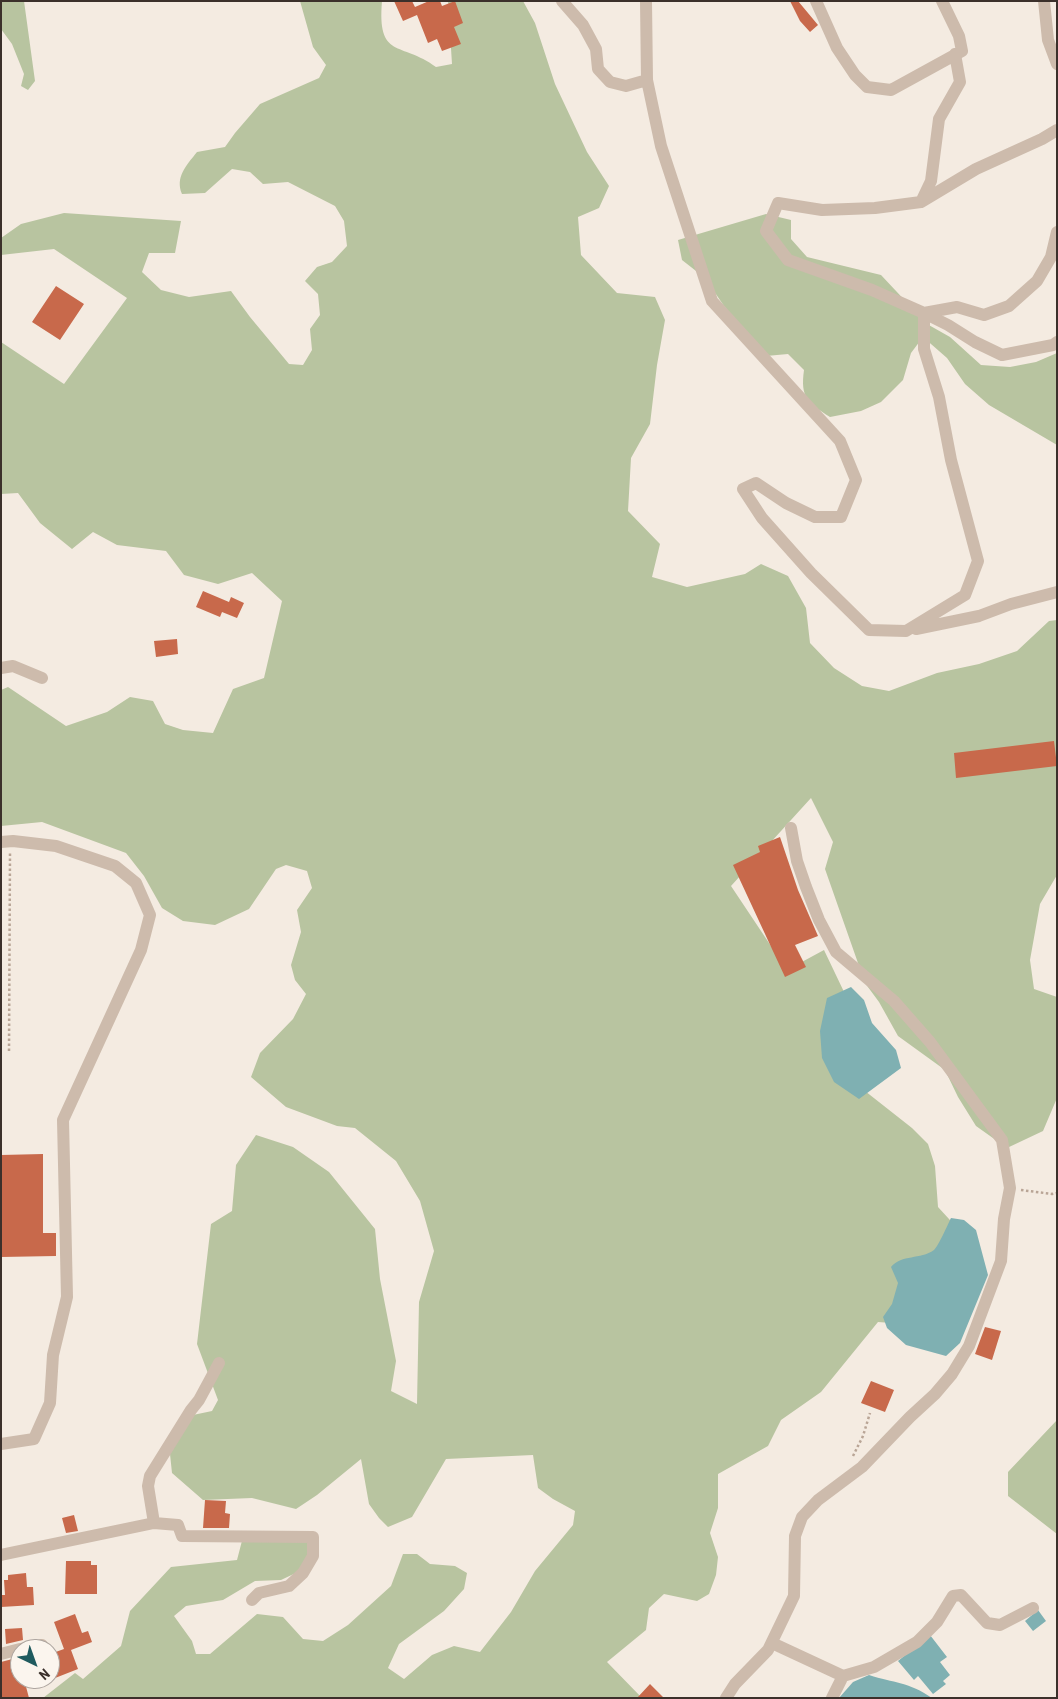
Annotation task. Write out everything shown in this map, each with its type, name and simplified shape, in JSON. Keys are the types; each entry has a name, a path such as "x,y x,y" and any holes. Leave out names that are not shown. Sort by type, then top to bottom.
{"street":[{"path":"562,1 584,25 596,49 598,69 610,82 626,86 647,80"},
{"path":"646,1 647,80 661,146 712,301 840,441 856,480 841,517 815,517 786,503 756,483 743,489 762,518 805,566 869,630 906,630 980,616 1011,604 1057,592"},
{"path":"816,1 837,48 855,75 867,87 890,90 962,51 959,36 942,1"},
{"path":"1044,1 1048,40 1057,64"},
{"path":"921,202 931,181 939,119 960,82 955,54"},
{"path":"1057,130 1042,139 976,169 921,202 874,208 822,210 778,203 766,231 788,260 872,290 924,313 1002,355 1053,345 1057,342"},
{"path":"924,313 957,307 984,315 1010,306 1037,281 1051,257 1057,232"},
{"path":"906,630 965,595 978,561 951,460 939,396 924,349 924,313"},
{"path":"1,668 13,666 42,678"},
{"path":"726,1698 735,1684 768,1650 794,1596 795,1536 802,1517 818,1500 862,1467 935,1394 952,1374 969,1346 1001,1261 1004,1219 1010,1188 1002,1140 930,1042 894,1001 836,952 819,920 806,888 797,862 791,828"},
{"path":"1,1444 34,1439 50,1404 53,1355 67,1297 63,1120 141,950 150,915 136,883 116,866 56,846 5,842"},
{"path":"154,1523 148,1486 150,1476 190,1410 199,1400 219,1363"},
{"path":"1,1554 154,1523 178,1524 182,1536 313,1537 313,1556 303,1573 289,1586 259,1593 252,1600"},
{"path":"772,1643 843,1676 874,1667 917,1642 937,1622 953,1596 961,1595 987,1623 1000,1625 1033,1608"},
{"path":"832,1698 843,1676"}],"path":[{"path":"5,842 9,1051"},
{"path":"1010,1188 1032,1192 1057,1193"},
{"path":"852,1458 864,1436 870,1413"}],"green space":[{"path":"1,1 24,1 35,81 28,90 21,86 24,74 12,44 1,29"},
{"path":"300,1 382,1 381,20 383,33 388,41 394,46 436,67 452,64 448,1 523,1 535,23 555,84 587,152 609,186 599,208 578,217 581,255 617,293 655,297 665,320 650,424 631,458 628,511 660,544 652,577 687,587 745,574 761,564 788,576 806,608 810,643 834,668 862,686 889,691 937,673 979,664 1017,651 1049,621 1057,620 1057,875 1040,904 1030,960 1034,989 1057,997 1057,1098 1043,1131 1007,1148 976,1126 958,1097 945,1070 898,1036 879,1002 865,983 825,869 833,842 811,798 731,886 787,970 824,950 845,994 851,1080 912,1128 928,1144 935,1166 938,1207 960,1231 891,1323 878,1322 821,1392 781,1420 768,1446 718,1474 718,1508 710,1533 718,1557 716,1575 709,1594 697,1601 664,1594 649,1608 646,1630 607,1662 642,1698 43,1698 55,1689 60,1689 60,1685 75,1673 83,1679 121,1646 130,1611 171,1567 237,1560 243,1537 309,1539 310,1555 300,1571 281,1580 255,1581 223,1600 186,1606 174,1616 192,1641 196,1654 210,1654 257,1614 283,1617 303,1639 323,1641 348,1625 391,1586 403,1554 417,1554 430,1564 455,1566 467,1573 464,1589 444,1611 399,1644 388,1668 404,1679 432,1655 454,1646 480,1652 511,1612 535,1571 573,1525 575,1511 538,1488 533,1455 446,1459 412,1517 388,1527 369,1504 361,1459 317,1495 296,1509 252,1498 203,1500 172,1473 170,1454 193,1415 212,1411 218,1400 197,1344 211,1224 232,1211 236,1165 256,1135 293,1147 329,1172 375,1229 380,1279 396,1361 391,1391 417,1404 419,1302 434,1251 420,1201 396,1161 355,1128 337,1126 286,1107 251,1077 260,1053 293,1019 306,994 295,980 291,965 301,932 297,910 312,888 307,871 286,865 276,869 249,909 215,925 183,921 162,908 144,876 126,853 42,822 1,826 1,690 8,687 66,726 107,712 130,697 153,701 165,724 183,730 213,733 233,689 264,678 282,601 252,573 218,584 184,575 166,551 117,545 93,532 72,549 40,523 18,493 1,494 1,342 64,384 127,298 54,249 1,255 1,238 21,224 64,213 181,221 175,253 149,253 142,272 161,290 189,297 231,291 289,364 303,365 312,350 310,329 320,315 318,294 305,281 317,267 332,262 347,246 344,221 335,206 288,182 263,184 250,172 232,169 205,193 182,194 180,182 183,172 197,152 225,147 260,104 319,78 326,65 313,47"},
{"path":"766,214 791,220 791,239 807,257 881,275 927,324 950,337 981,365 1010,367 1036,362 1057,353 1057,445 989,405 965,384 947,358 923,337 911,353 903,380 881,402 861,411 830,417 816,408 807,399 803,387 804,370 788,354 766,356 724,306 705,278 682,260 678,240"},
{"path":"1057,1420 1057,1534 1008,1496 1008,1472"}],"water":[{"path":"851,987 864,1000 872,1023 896,1050 901,1068 859,1099 834,1082 822,1058 820,1031 827,998"},
{"path":"951,1218 964,1220 976,1230 988,1275 960,1343 946,1356 906,1345 887,1328 883,1317 892,1304 898,1283 891,1267 900,1260 923,1255 934,1250"},
{"path":"1038,1610 1046,1621 1033,1631 1025,1621"},
{"path":"930,1635 947,1657 940,1662 950,1675 943,1681 946,1684 933,1694 918,1676 914,1680 898,1661"},
{"path":"869,1675 909,1686 932,1698 839,1698 853,1682"}],"building":[{"path":"394,1 412,1 415,7 429,1 440,1 442,6 455,1 463,23 454,27 461,44 442,51 437,39 428,43 417,15 403,21"},
{"path":"790,1 798,1 818,25 810,32 800,21"},
{"path":"56,286 84,304 60,340 32,322"},
{"path":"203,591 229,602 231,597 244,603 237,618 222,612 220,617 196,607"},
{"path":"177,639 178,654 156,657 154,641"},
{"path":"1054,741 1057,766 956,778 954,753"},
{"path":"780,837 798,890 818,936 795,945 806,967 785,977 733,865 760,852 758,846"},
{"path":"43,1154 43,1233 56,1233 56,1256 1,1257 1,1155"},
{"path":"985,1327 1001,1331 992,1360 975,1354"},
{"path":"871,1381 894,1390 885,1412 861,1403"},
{"path":"205,1500 226,1501 225,1513 230,1514 229,1528 203,1528"},
{"path":"74,1515 78,1531 66,1533 62,1518"},
{"path":"66,1561 91,1561 91,1565 97,1565 97,1594 65,1594"},
{"path":"26,1573 27,1587 33,1587 34,1605 1,1607 1,1595 5,1595 4,1580 8,1580 8,1575"},
{"path":"75,1614 82,1633 88,1631 92,1642 71,1650 78,1669 60,1676 60,1650 64,1649 54,1622"},
{"path":"22,1628 23,1639 10,1639 10,1643 6,1644 5,1629"},
{"path":"10,1660 10,1689 27,1689 29,1698 1,1698 1,1662"},
{"path":"650,1684 664,1698 637,1698"}]}
